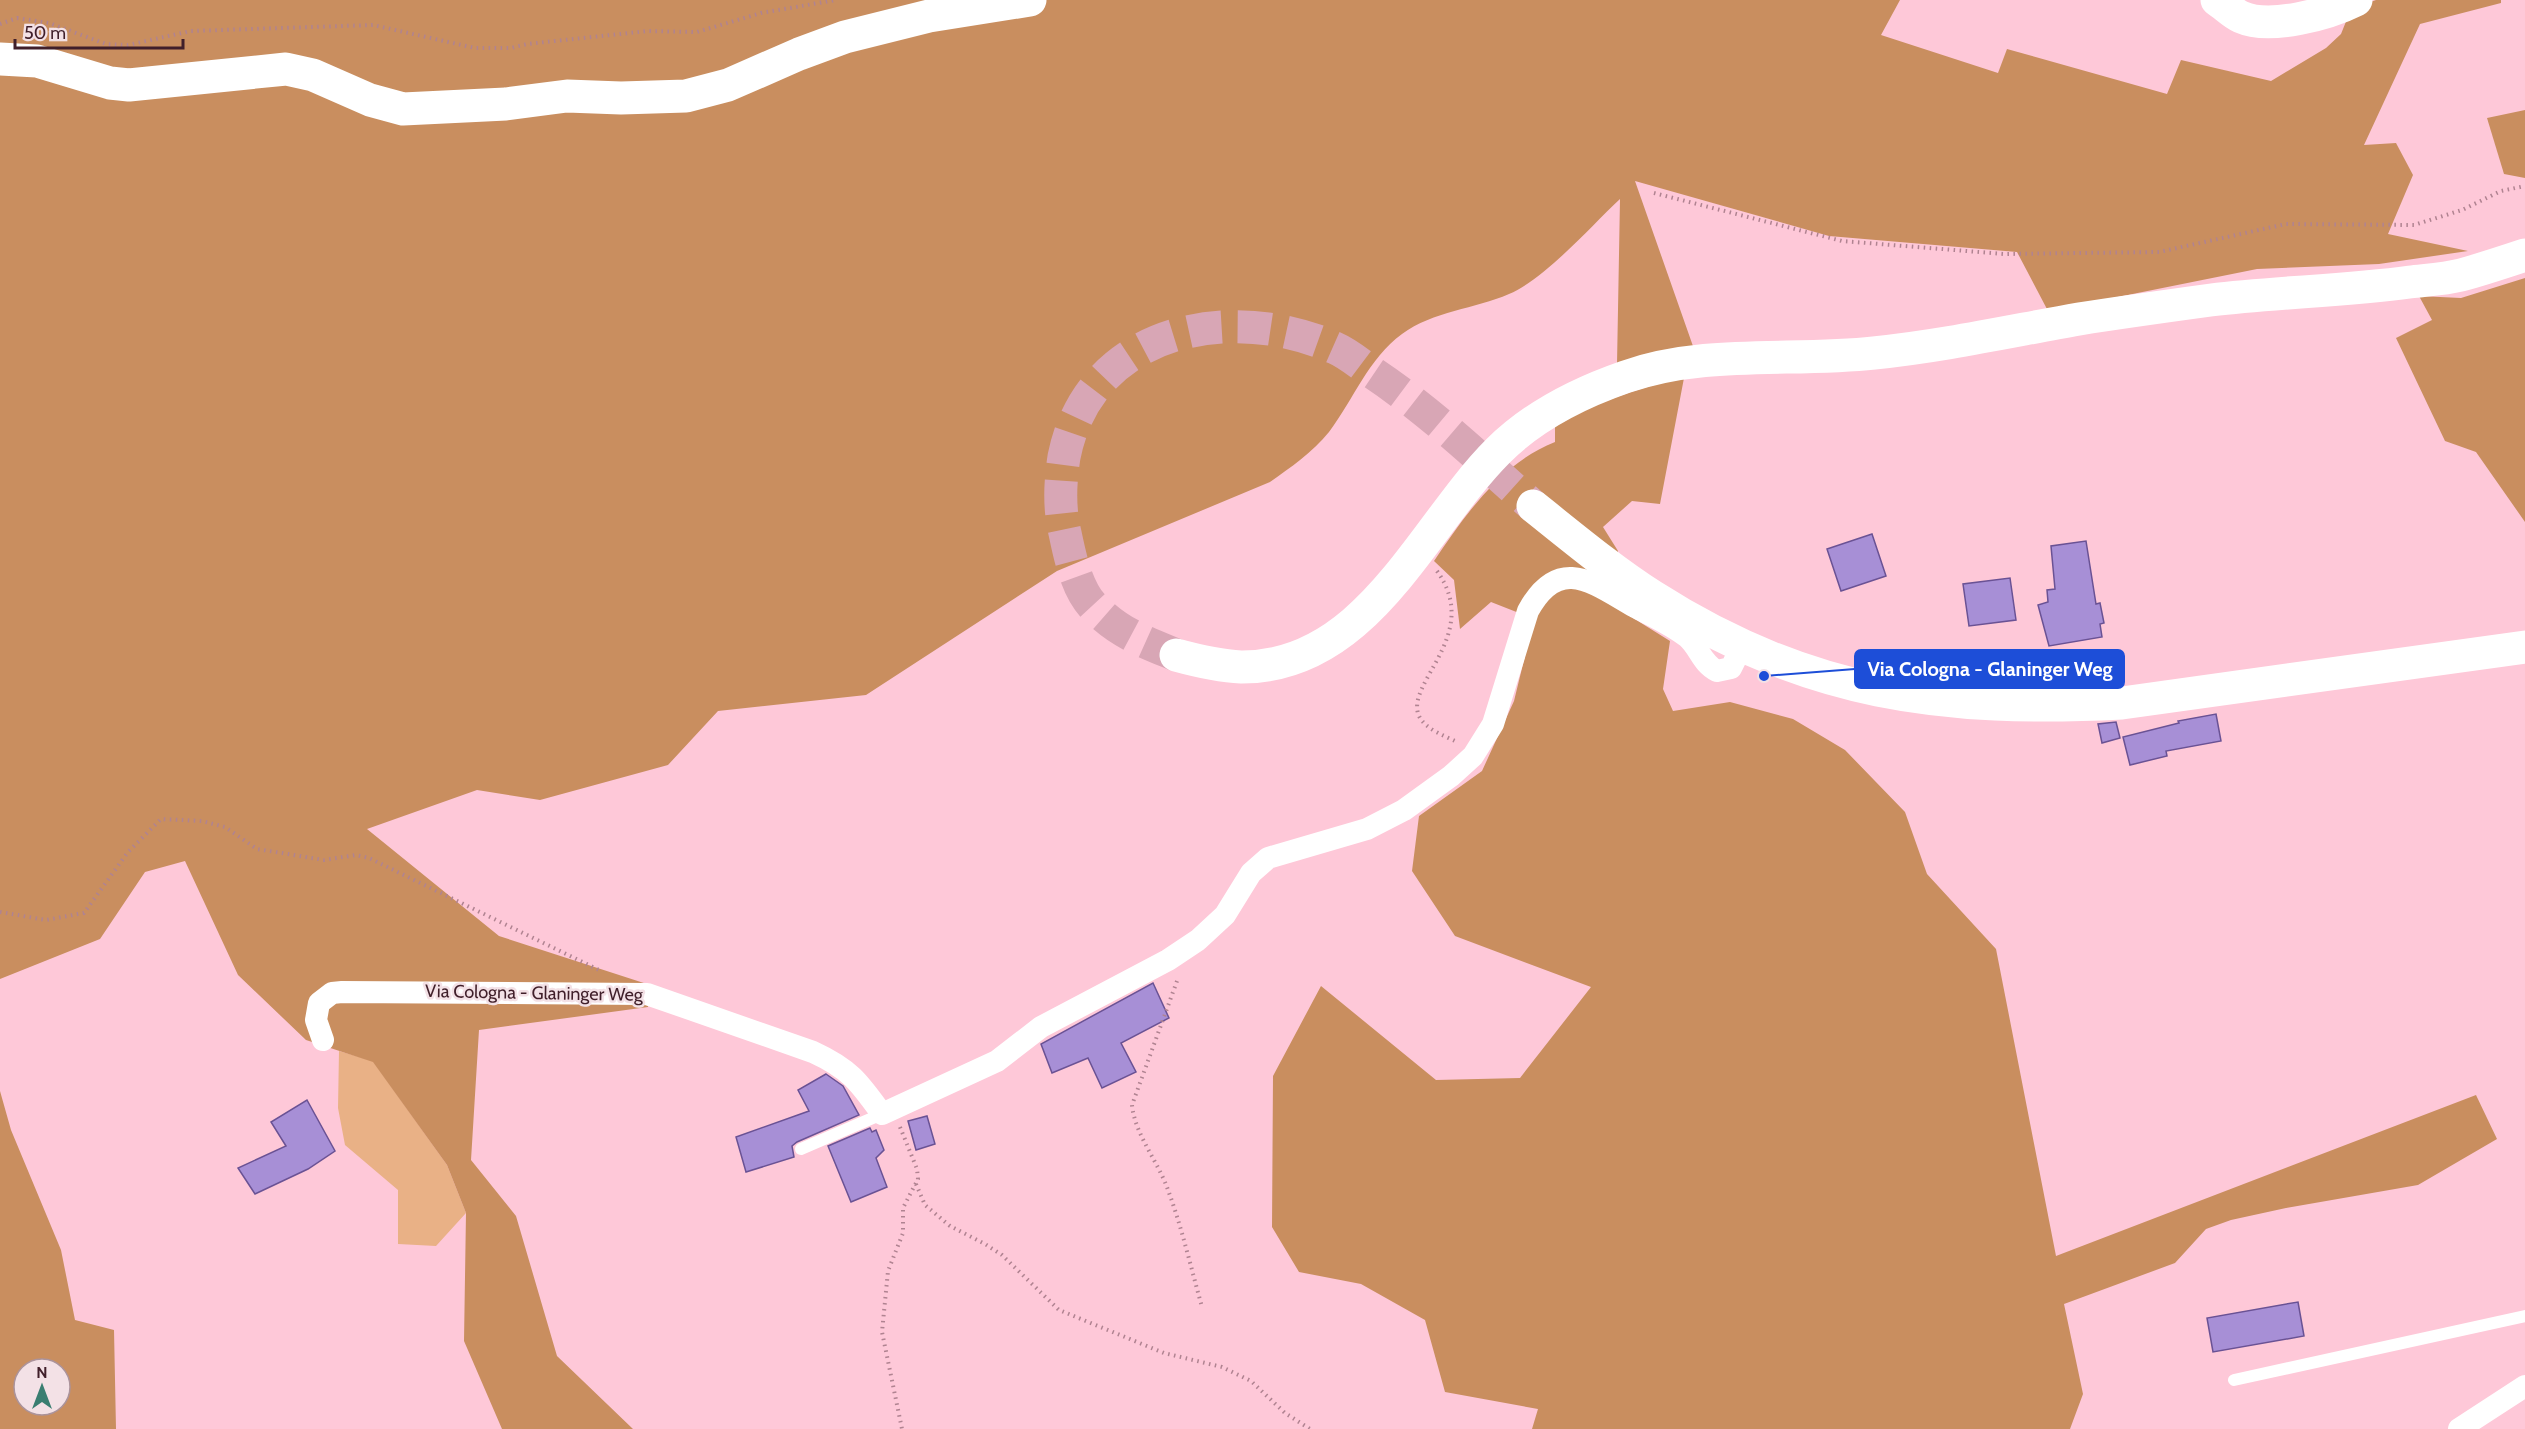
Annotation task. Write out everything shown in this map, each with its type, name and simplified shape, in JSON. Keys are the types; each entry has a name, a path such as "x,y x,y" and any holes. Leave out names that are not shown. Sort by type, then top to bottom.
{"main road":[{"path":"0,59 37,61 110,83 129,85 286,69 313,75 370,100 403,109 506,105 567,96 660,98 686,96 728,85 845,37 929,16 1030,0"},
{"path":"2217,0 2240,16 2262,23 2287,21 2356,0"},
{"path":"1176,655 1215,665 1244,667 1271,664 1303,655 1330,641 1353,625 1380,597 1420,549 1473,477 1501,448 1560,405 1627,376 1683,363 1726,359 1835,357 1929,347 2080,319 2211,300 2375,287 2459,275 2525,255"},
{"path":"1533,506 1617,573 1696,623 1742,646 1822,677 1867,689 1955,702 2060,706 2122,703 2525,647"}],"street":[{"path":"882,1114 997,1061 1041,1027 1167,960 1198,940 1226,915 1251,873 1268,858 1367,829 1386,820 1451,776 1473,756 1483,742 1500,707 1528,611 1546,585 1558,579 1585,580 1678,631 1694,644 1711,668 1717,671 1731,668 1742,646"},
{"name":"Via Cologna - Glaninger Weg","path":"323,1040 316,1020 319,1003 332,993 647,994 813,1052 836,1063 860,1083 882,1114"},
{"path":"2459,1429 2525,1386"}],"lane":[{"path":"801,1149 882,1114"},
{"path":"2234,1380 2525,1316"}],"path":[{"path":"0,24 16,18 49,23 106,44 128,45 191,31 373,25 476,48 512,48 527,44 648,32 697,32 760,13 836,0"},
{"path":"1654,193 1842,241 2004,254 2159,252 2286,224 2414,225 2462,210 2501,191 2525,186"},
{"path":"1440,574 1452,612 1451,627 1448,641 1419,695 1418,714 1429,727 1464,746 1473,756"},
{"path":"0,912 45,920 84,914 128,852 161,819 202,821 225,827 257,849 324,860 356,855 369,858 603,972"},
{"path":"1198,940 1180,974 1132,1105 1136,1125 1159,1167 1168,1190 1202,1306"},
{"path":"882,1114 896,1121 900,1127 916,1169 916,1184 925,1205 950,1226 1002,1255 1059,1310 1164,1353 1222,1367 1251,1381 1285,1413 1310,1429"},
{"path":"902,1429 882,1332 888,1270 903,1233 903,1208 916,1184"}],"shaded area":[{"path":"0,0 1900,0 1881,35 1998,73 2007,49 2167,94 2181,60 2271,81 2326,48 2341,34 2351,9 2376,0 2501,0 2501,3 2420,24 2364,145 2396,143 2413,175 2388,234 2468,251 2379,264 2257,269 2048,311 2017,252 1829,236 1635,181 1694,349 1617,365 1620,199 1567,251 1523,286 1496,299 1427,320 1402,334 1380,355 1329,432 1316,447 1270,482 1057,571 866,695 718,711 668,765 540,800 477,790 367,829 499,936 650,985 648,1007 479,1030 471,1160 516,1216 557,1356 633,1429 502,1429 464,1341 466,1213 447,1165 373,1062 306,1040 238,975 185,861 145,872 100,939 0,979"},
{"path":"2525,110 2525,178 2504,174 2487,118"},
{"path":"2525,278 2525,522 2476,452 2445,441 2396,338 2432,320 2419,296 2461,298"},
{"path":"1684,378 1660,504 1632,501 1603,527 1618,551 1609,603 1670,641 1663,689 1673,711 1730,702 1793,719 1845,750 1905,812 1927,874 1996,949 2056,1256 2476,1095 2497,1139 2418,1185 2286,1208 2231,1220 2206,1229 2175,1263 2064,1304 2083,1394 2070,1429 1532,1429 1538,1409 1445,1392 1425,1320 1361,1284 1299,1272 1272,1227 1273,1076 1321,986 1436,1080 1520,1078 1591,987 1455,936 1412,871 1419,816 1482,771 1514,701 1534,619 1491,602 1460,629 1454,580 1434,561 1458,526 1501,477 1536,451 1555,442 1555,424 1618,397"},
{"path":"339,1051 373,1061 447,1165 466,1213 436,1246 398,1244 398,1190 345,1145 338,1108"},
{"path":"0,1091 11,1130 61,1250 75,1320 114,1330 116,1429 0,1429"}],"building":[{"path":"1872,534 1886,576 1841,591 1827,549"},
{"path":"2086,541 2096,604 2100,603 2104,623 2100,624 2102,637 2049,646 2038,605 2048,602 2047,590 2055,589 2051,546"},
{"path":"2010,578 2016,620 1969,626 1963,584"},
{"path":"2216,714 2221,741 2166,751 2167,756 2130,765 2123,737 2179,723 2178,721"},
{"path":"2116,722 2120,738 2102,743 2098,724"},
{"path":"1153,983 1169,1018 1121,1043 1136,1072 1102,1088 1088,1058 1052,1073 1041,1044"},
{"path":"826,1074 843,1086 859,1115 797,1142 792,1146 794,1157 746,1172 736,1137 809,1111 798,1090"},
{"path":"307,1100 335,1151 308,1169 255,1194 238,1168 286,1146 271,1122"},
{"path":"927,1116 935,1144 916,1150 908,1121"},
{"path":"870,1128 872,1132 876,1130 884,1150 876,1158 887,1187 851,1202 828,1146"},
{"path":"2298,1302 2304,1336 2213,1352 2207,1318"}],"tunnel":[{"path":"1176,655 1143,641 1113,624 1089,601 1083,592 1072,563 1063,524 1061,495 1064,457 1079,414 1102,379 1133,354 1170,337 1210,328 1252,327 1294,334 1335,348 1350,356 1415,403 1533,506"}],"place":[{"name":"Via Cologna - Glaninger Weg","path":"1764,676"}]}
